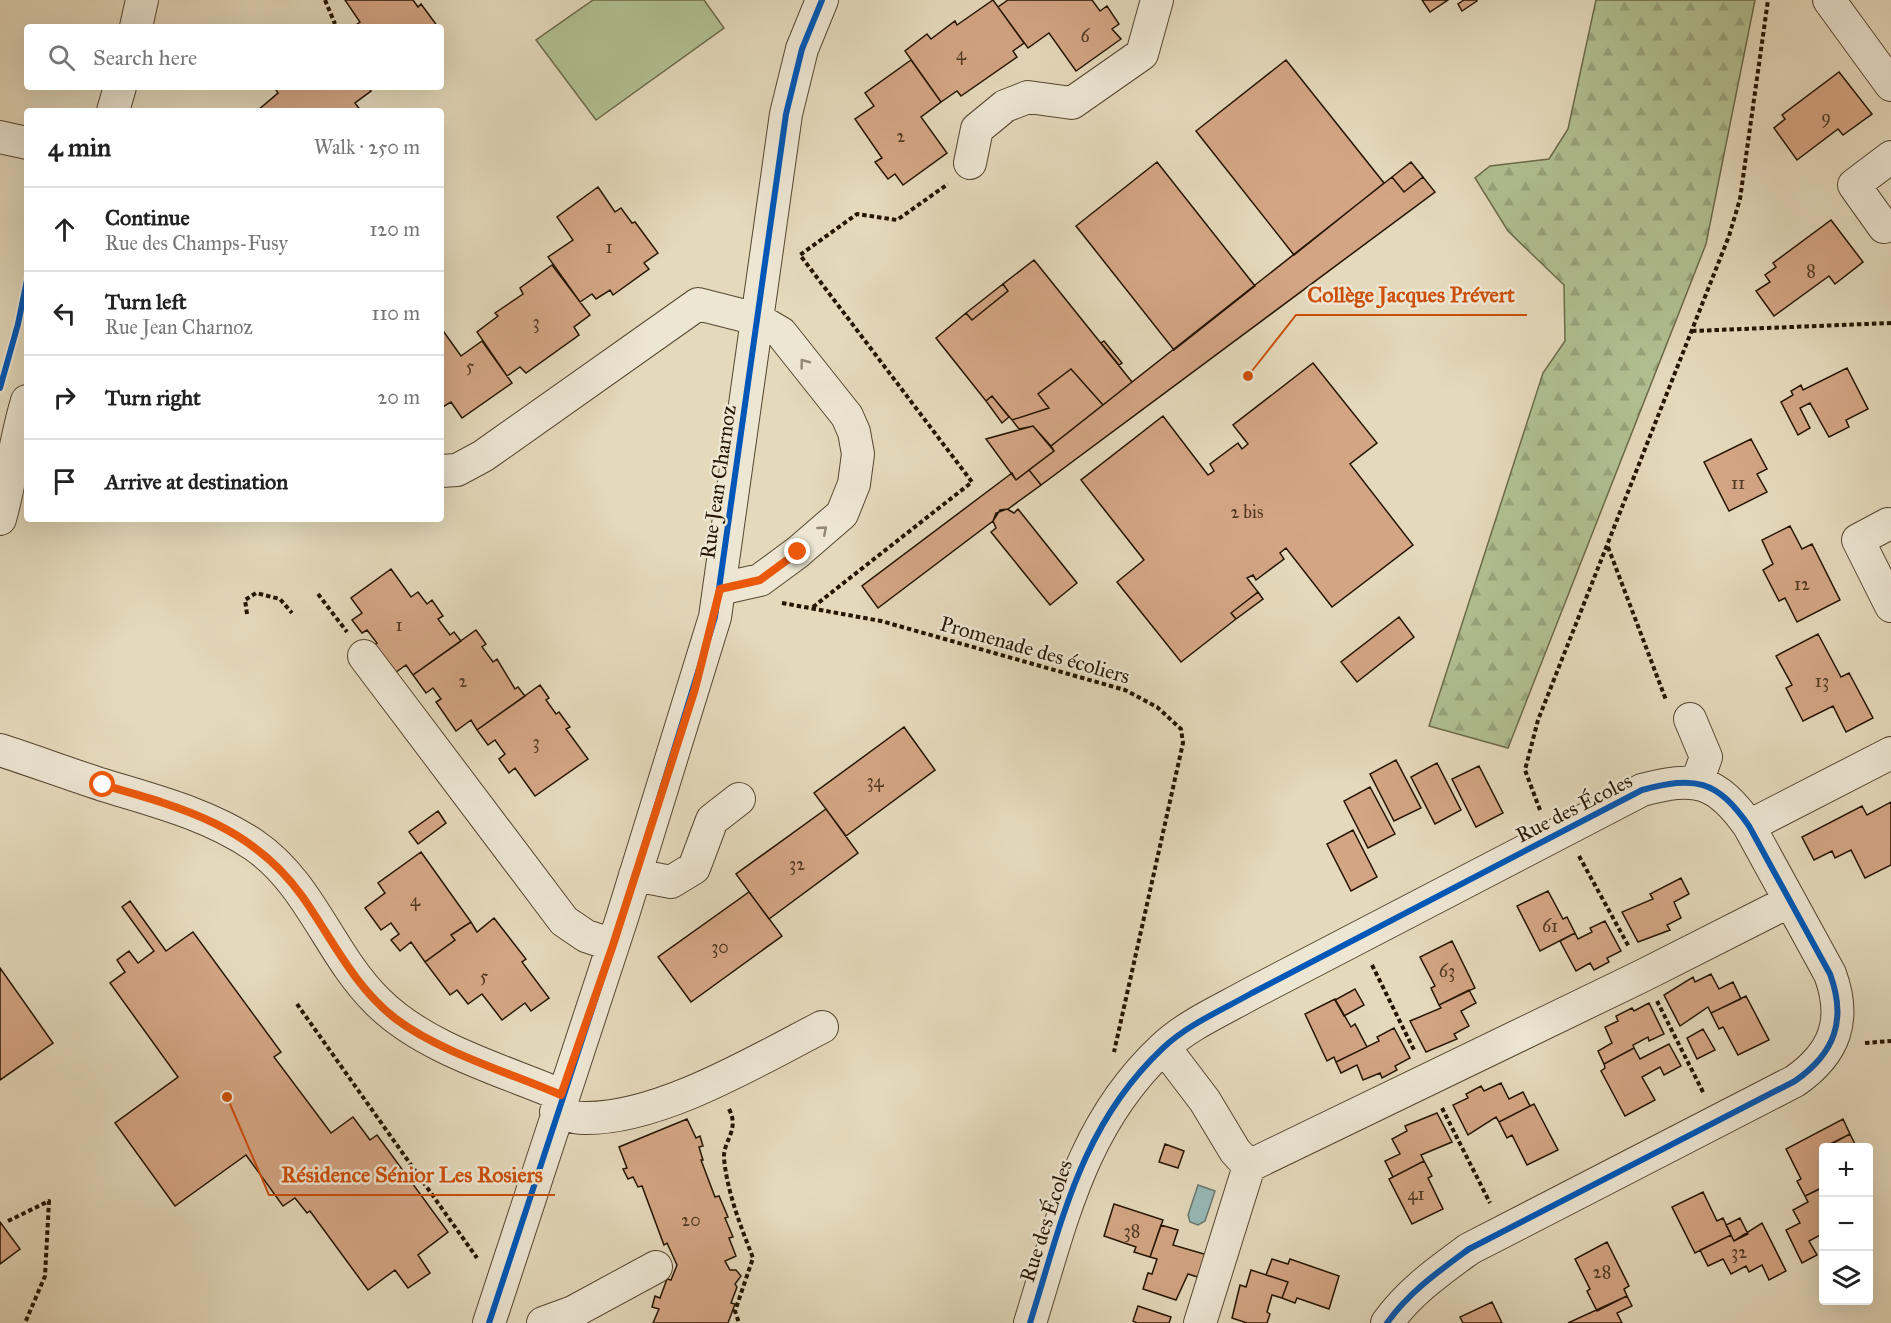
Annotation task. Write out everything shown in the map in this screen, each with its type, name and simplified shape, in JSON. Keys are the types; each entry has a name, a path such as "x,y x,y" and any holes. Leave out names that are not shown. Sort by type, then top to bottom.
{"street":[{"path":"137,24 142,0"},
{"name":"Rue Jean Charnoz","path":"489,1323 695,689 720,589 786,114 802,49 822,0"},
{"path":"970,163 977,129 1005,106 1028,96 1072,103 1142,54 1156,0"},
{"path":"1829,0 1891,85"},
{"path":"114,108 119,90"},
{"path":"0,137 24,142"},
{"path":"1884,227 1854,185 1891,157"},
{"path":"444,471 457,470 483,456 698,304 757,319 781,333 847,416 854,432 856,464 854,484 842,514 760,580 720,589"},
{"path":"0,519 8,490 8,452 24,409"},
{"path":"1888,525 1858,540 1891,606"},
{"path":"356,644 564,921 586,936 613,945"},
{"path":"1690,718 1707,757 1696,782"},
{"path":"0,750 200,815 247,841 278,865 301,895 348,966 376,1000 396,1019 559,1104 581,1118 607,1117 645,1107 715,1081 822,1027"},
{"path":"1749,826 1891,753"},
{"name":"Rue des Écoles","path":"1030,1323 1084,1155 1111,1109 1164,1047 1199,1022 1241,999 1642,790 1671,782 1696,782 1718,792 1735,806 1749,826 1830,974 1838,996 1836,1026 1831,1045 1817,1064 1795,1081 1469,1249 1430,1277 1397,1309 1387,1323"},
{"path":"635,875 670,882 694,868 712,820 739,799"},
{"path":"1200,1323 1250,1166 1644,975 1790,901"},
{"path":"1164,1047 1205,1101 1235,1151 1250,1166"},
{"path":"543,1323 573,1312 656,1267"}],"path":[{"path":"325,0 335,24"},
{"path":"1552,838 1525,770 1538,720 1692,331 1740,199 1768,0"},
{"path":"813,608 972,482 800,255 857,214 897,220 964,173 970,163"},
{"path":"1692,331 1891,323"},
{"path":"1608,547 1671,713 1690,718"},
{"path":"247,614 245,600 256,593 280,599 292,613"},
{"path":"318,594 356,644"},
{"path":"297,1004 479,1261"},
{"path":"715,1081 733,1116 731,1136 724,1155 725,1164 738,1220 753,1258 735,1311 739,1323"},
{"path":"8,1221 49,1202 45,1276 25,1323"}],"green space":[{"path":"593,0 704,0 724,28 596,120 536,40"},
{"path":"1596,0 1755,0 1706,244 1508,748 1429,726 1543,373 1565,341 1564,285 1508,231 1475,178 1490,166 1549,159 1568,129"}],"water":[{"path":"1198,1185 1215,1191 1205,1221 1198,1225 1190,1222 1188,1215"}],"building":[{"path":"345,0 413,0 418,7 421,4 436,24 357,24 360,22"},
{"path":"993,0 1024,43 1013,51 1017,57 961,96 957,91 941,102 905,51 927,34 931,39 955,21 957,25"},
{"path":"1008,0 1092,0 1100,11 1107,6 1119,24 1112,29 1121,39 1076,71 1049,33 1028,48 998,7"},
{"path":"1422,0 1448,0 1430,12"},
{"path":"1464,0 1477,1 1462,11 1458,4"},
{"path":"911,60 941,102 921,117 947,153 903,185 895,174 888,179 875,162 882,158 855,119 874,106 865,93"},
{"path":"1286,60 1384,183 1294,255 1196,131"},
{"path":"1839,72 1872,114 1843,135 1838,129 1797,160 1774,128 1785,119 1782,115"},
{"path":"276,90 371,91 355,103 359,108 260,108 278,93"},
{"path":"1157,162 1255,286 1174,350 1076,226"},
{"path":"1411,162 1423,177 1404,192 1392,177"},
{"path":"1392,177 1404,192 1423,177 1435,192 1041,485 1029,470 1054,451 1051,446"},
{"path":"598,187 615,212 621,208 632,223 635,222 658,253 644,263 649,269 613,295 610,290 596,299 592,294 580,302 548,257 573,240 557,217"},
{"path":"1831,220 1863,262 1835,284 1829,276 1774,316 1756,291 1770,282 1765,275 1776,267 1773,263"},
{"path":"1034,260 1132,382 1103,405 1071,369 1038,394 1049,408 1012,420 992,396 986,401 936,338 966,313 972,320 1008,291 1003,284"},
{"path":"552,265 590,315 574,327 579,335 526,373 520,367 507,376 477,332 498,316 495,313 523,294 520,288"},
{"path":"1003,284 1008,291 972,320 966,313"},
{"path":"444,332 461,356 482,341 512,383 462,418 451,402 444,406"},
{"path":"1104,341 1122,363 1119,365 1101,343"},
{"path":"1313,363 1377,443 1350,464 1413,545 1332,607 1286,548 1280,553 1284,559 1256,580 1253,575 1247,578 1258,592 1231,613 1236,619 1181,662 1117,582 1144,560 1081,480 1163,416 1208,475 1214,471 1210,464 1238,443 1242,449 1248,444 1233,425"},
{"path":"1847,368 1868,409 1846,420 1849,427 1829,437 1810,403 1800,408 1810,428 1798,435 1781,402 1793,395 1791,391 1801,385 1803,390"},
{"path":"1071,369 1103,405 1051,446 1033,426 1019,429 1012,420 1049,408 1038,394"},
{"path":"992,396 1009,417 1002,423 986,401"},
{"path":"1033,426 1054,451 1016,480 986,439"},
{"path":"1751,439 1767,469 1757,474 1767,492 1729,511 1704,462"},
{"path":"1029,470 1041,485 1008,509 1000,510 993,521 878,608 862,586 1012,473 1016,480"},
{"path":"1007,509 1014,513 1018,509 1077,583 1050,605 991,532 996,528 993,521 996,513"},
{"path":"1790,526 1802,549 1812,544 1840,600 1797,622 1785,598 1779,601 1763,570 1773,564 1762,540"},
{"path":"391,569 411,597 418,592 427,604 432,600 443,616 438,619 450,635 454,632 461,641 413,675 406,665 392,675 372,647 377,643 367,630 362,633 352,620 362,613 351,598"},
{"path":"1258,592 1263,599 1236,619 1231,613"},
{"path":"1399,617 1414,637 1357,682 1341,662"},
{"path":"476,630 486,644 482,647 493,662 497,659 515,689 518,687 525,696 477,730 471,720 456,731 436,702 441,699 433,688 426,693 413,675"},
{"path":"1818,634 1841,677 1849,673 1873,718 1846,732 1833,706 1803,721 1786,688 1792,685 1776,656"},
{"path":"540,685 549,698 546,700 556,714 559,712 570,727 566,729 588,759 535,796 515,768 509,773 499,759 505,754 495,740 488,745 477,730"},
{"path":"904,727 935,770 846,836 814,793"},
{"path":"1396,760 1421,808 1394,821 1370,774"},
{"path":"1437,763 1461,810 1435,824 1411,777"},
{"path":"1479,766 1503,813 1476,827 1452,779"},
{"path":"1370,787 1395,834 1368,848 1344,801"},
{"path":"1891,802 1891,865 1865,878 1851,850 1835,858 1832,851 1814,860 1802,837 1862,806 1867,815"},
{"path":"826,809 858,853 769,919 736,874"},
{"path":"438,811 446,823 418,844 409,832"},
{"path":"1353,830 1377,877 1351,891 1327,844"},
{"path":"421,852 471,922 451,935 455,940 425,962 411,942 400,951 391,940 399,934 391,923 381,930 365,908 385,893 378,883"},
{"path":"1681,878 1689,894 1674,902 1681,918 1667,925 1670,930 1638,942 1622,912 1653,899 1650,894"},
{"path":"1548,891 1563,919 1567,917 1575,933 1540,951 1517,906"},
{"path":"749,892 782,936 691,1002 658,957"},
{"path":"130,901 166,951 193,932 281,1052 274,1057 331,1133 353,1117 370,1140 377,1135 448,1232 418,1255 430,1273 408,1288 395,1270 368,1290 310,1211 307,1213 295,1198 283,1206 246,1155 175,1206 115,1123 178,1077 110,983 125,972 117,960 129,951 138,963 154,951 122,907"},
{"path":"494,918 526,959 522,962 549,998 531,1011 525,1003 502,1020 482,994 468,1004 457,990 450,995 425,962 455,940 451,935 471,922 477,932"},
{"path":"1605,921 1621,951 1607,958 1609,962 1594,970 1590,963 1576,971 1560,941 1575,933 1578,939 1592,932 1590,928"},
{"path":"1452,941 1475,988 1439,1005 1431,988 1435,986 1420,957"},
{"path":"0,968 53,1043 0,1080"},
{"path":"1711,974 1719,989 1733,982 1741,999 1711,1013 1708,1007 1680,1026 1664,995 1693,977 1695,982"},
{"path":"1355,989 1364,1005 1344,1016 1335,1000"},
{"path":"1469,990 1476,1003 1461,1011 1469,1026 1454,1034 1457,1039 1426,1052 1410,1021 1441,1008 1439,1005"},
{"path":"1746,996 1769,1040 1738,1055 1723,1027 1719,1029 1711,1013"},
{"path":"1335,999 1351,1027 1355,1024 1367,1047 1336,1062 1334,1057 1327,1061 1305,1014"},
{"path":"1649,1003 1664,1034 1649,1041 1648,1037 1633,1045 1634,1048 1604,1064 1598,1051 1612,1043 1605,1027 1618,1021 1616,1016 1632,1008 1634,1011"},
{"path":"1394,1028 1410,1058 1395,1066 1397,1070 1382,1078 1380,1073 1363,1080 1357,1065 1341,1073 1336,1062 1379,1041 1377,1037"},
{"path":"1703,1029 1715,1050 1697,1059 1687,1038"},
{"path":"1669,1044 1681,1066 1664,1075 1660,1067 1642,1077 1655,1100 1625,1116 1601,1071 1605,1068 1604,1064 1634,1048 1640,1059"},
{"path":"1501,1083 1509,1099 1523,1092 1530,1106 1499,1122 1496,1117 1468,1135 1453,1105 1468,1098 1466,1094 1481,1086 1484,1091"},
{"path":"1534,1104 1558,1150 1527,1165 1512,1135 1507,1138 1499,1122"},
{"path":"1437,1113 1452,1142 1421,1155 1424,1161 1393,1177 1385,1161 1400,1154 1392,1139 1407,1131 1405,1126"},
{"path":"687,1119 696,1138 700,1136 703,1146 699,1147 703,1160 701,1160 715,1197 719,1196 728,1217 725,1218 733,1237 729,1238 736,1256 725,1261 730,1270 736,1270 741,1276 735,1284 737,1287 731,1303 735,1304 728,1323 653,1323 659,1309 652,1307 655,1296 660,1298 667,1279 671,1280 677,1265 667,1243 664,1245 642,1186 638,1187 633,1177 628,1179 623,1169 627,1168 619,1147"},
{"path":"1843,1119 1850,1134 1833,1143 1819,1143 1819,1189 1805,1196 1797,1181 1801,1179 1786,1149"},
{"path":"1850,1134 1854,1143 1832,1143"},
{"path":"1165,1144 1184,1151 1178,1168 1159,1162"},
{"path":"1424,1161 1432,1176 1428,1178 1443,1209 1412,1224 1389,1179"},
{"path":"1819,1189 1819,1236 1809,1241 1817,1255 1802,1263 1786,1230 1800,1223 1793,1210 1808,1202 1805,1196"},
{"path":"1703,1192 1717,1221 1723,1218 1731,1235 1695,1253 1672,1207"},
{"path":"1114,1204 1163,1220 1150,1257 1134,1252 1136,1247 1104,1236"},
{"path":"1740,1218 1748,1234 1734,1241 1726,1225"},
{"path":"0,1222 20,1249 0,1264"},
{"path":"1762,1223 1786,1271 1769,1280 1762,1265 1749,1272 1746,1266 1731,1274 1723,1259 1708,1266 1700,1250 1731,1235 1734,1241"},
{"path":"1161,1225 1178,1230 1173,1245 1211,1256 1204,1279 1188,1274 1176,1300 1143,1289 1148,1273 1152,1274 1157,1259 1150,1257"},
{"path":"1607,1242 1629,1286 1624,1289 1627,1296 1597,1311 1587,1291 1590,1289 1575,1259"},
{"path":"1272,1259 1288,1264 1290,1259 1339,1276 1329,1309 1297,1298 1295,1303 1282,1298 1288,1282 1266,1275"},
{"path":"1251,1270 1288,1282 1282,1298 1272,1295 1267,1312 1270,1314 1267,1323 1247,1323 1232,1318 1240,1285 1246,1287"},
{"path":"1627,1296 1632,1306 1617,1313 1622,1323 1568,1323"},
{"path":"1492,1302 1502,1323 1463,1323 1460,1317"},
{"path":"1138,1306 1171,1317 1169,1323 1133,1321"}],"cycle path":[{"path":"489,1323 622,918 715,617 786,114 802,49 822,0"},
{"path":"0,388 24,295"},
{"path":"1030,1323 1065,1211 1093,1142 1112,1109 1135,1078 1172,1040 1252,993 1642,790 1676,783 1703,785 1715,790 1737,810 1749,826 1830,974 1835,991 1837,1021 1828,1047 1820,1059 1795,1081 1469,1249 1415,1292 1387,1323"}],"place":[{"name":"Collège Jacques Prévert","path":"1248,376"},
{"name":"Résidence Sénior Les Rosiers","path":"227,1097"}],"route":[{"path":"103,785 200,815 255,846 278,865 301,895 348,966 376,1000 396,1019 453,1050 561,1095 613,945 695,689 715,617 720,589 760,580 798,552"}]}
